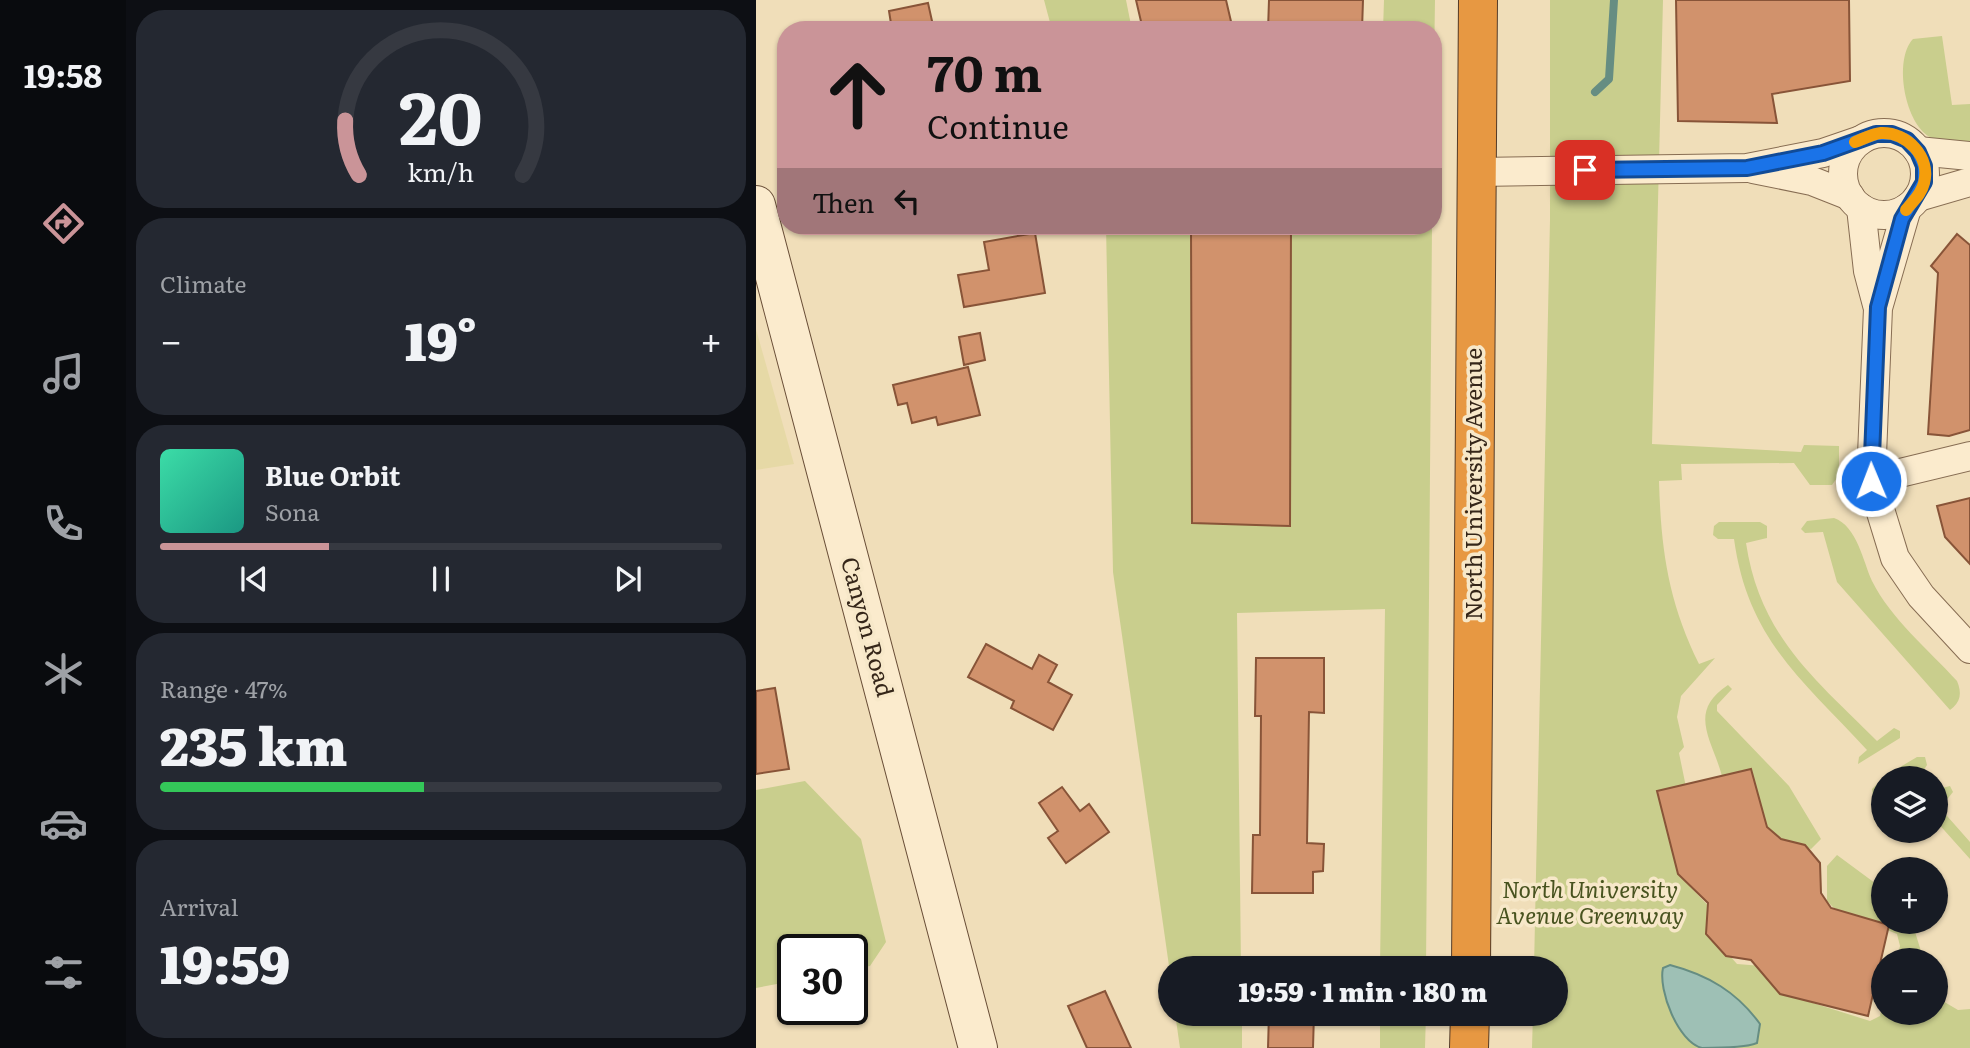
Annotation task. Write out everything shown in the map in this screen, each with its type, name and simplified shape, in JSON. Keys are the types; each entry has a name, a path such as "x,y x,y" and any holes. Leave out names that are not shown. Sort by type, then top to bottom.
{"highway":[{"name":"North University Avenue","path":"1471,956 1478,0"},
{"path":"1469,1048 1470,1026"}],"main road":[{"name":"Canyon Road","path":"756,205 978,1048"}],"street":[{"path":"1476,172 1747,168 1823,153 1876,134 1892,134 1907,140 1918,152 1924,174 1878,307 1871,481 1895,558 1921,597 1970,649"},
{"path":"1861,140 1850,151 1844,166 1844,182 1855,202 1878,307"},
{"path":"1918,152 1970,156"},
{"path":"1747,168 1820,184 1876,214 1892,214 1912,203 1970,182"},
{"path":"1871,481 1970,456"}],"shaded area":[{"path":"756,329 794,464 756,470"}],"green space":[{"path":"1044,0 1126,0 1130,21 1050,21"},
{"path":"1384,0 1435,0 1435,21 1383,21"},
{"name":"North University Avenue Greenway","path":"1550,0 1663,0 1652,444 1801,452 1804,445 1839,446 1839,475 1832,485 1810,485 1794,463 1681,464 1682,480 1659,481 1664,553 1673,597 1699,664 1715,658 1681,696 1677,717 1684,747 1679,753 1687,792 1681,877 1716,914 1716,940 1737,964 1762,966 1794,997 1871,1020 1871,1025 1948,1025 1948,1004 1958,1010 1970,1009 1970,1048 1532,1048 1533,1026 1568,1026 1568,956 1534,956 1550,220"},
{"path":"1942,36 1952,105 1970,104 1970,143 1940,141 1923,131 1909,107 1905,92 1904,62 1913,39"},
{"path":"1106,235 1432,235 1426,956 1380,956 1385,609 1237,613 1241,956 1168,956 1113,572"},
{"path":"1834,518 1842,522 1854,536 1872,581 1889,608 1957,681 1960,697 1950,710 1837,582 1823,532 1805,533 1801,529 1807,521"},
{"path":"1719,522 1760,522 1767,526 1767,538 1746,543 1753,576 1777,630 1812,675 1877,741 1894,728 1900,731 1900,738 1858,764 1859,757 1867,750 1781,656 1752,605 1741,574 1734,539 1718,539 1713,535 1714,526"},
{"path":"1728,685 1732,689 1717,705 1717,711 1789,786 1821,839 1811,849 1781,839 1767,827 1751,769 1722,776 1709,738 1705,716 1708,705"},
{"path":"1917,757 1925,757 1927,765 1926,766 1902,766"},
{"path":"805,781 861,839 886,942 870,966 868,934 777,934 777,984 756,988 756,790"},
{"path":"1948,786 1953,792 1948,798"},
{"path":"1948,817 1970,842 1970,859 1948,834"},
{"path":"1837,855 1871,880 1871,923 1834,908 1827,901 1827,866"},
{"path":"1897,934 1916,934 1920,948 1899,948"},
{"path":"1177,1026 1242,1026 1242,1048 1180,1048"},
{"path":"1380,1026 1426,1026 1425,1048 1380,1048"}],"water":[{"path":"1670,965 1721,986 1742,1003 1760,1024 1757,1043 1715,1048 1702,1048 1693,1044 1678,1026 1667,1001 1662,978 1663,968"}],"building":[{"path":"1136,0 1226,0 1231,21 1141,21"},
{"path":"1269,0 1363,0 1362,21 1268,21"},
{"path":"1676,0 1849,0 1850,81 1772,94 1777,123 1678,121"},
{"path":"928,3 932,21 891,21 889,11"},
{"path":"1957,234 1970,245 1970,430 1949,436 1928,434 1938,273 1931,266"},
{"path":"1035,235 1045,293 964,307 958,275 989,270 984,242"},
{"path":"1191,235 1291,235 1290,526 1192,523"},
{"path":"980,333 985,360 964,365 959,337"},
{"path":"968,367 980,415 938,425 936,417 912,423 907,403 898,405 893,385"},
{"path":"1970,498 1970,564 1945,537 1937,506"},
{"path":"986,644 1032,669 1039,655 1057,665 1048,682 1072,695 1053,730 1011,708 1014,701 968,677"},
{"path":"1256,658 1324,658 1324,713 1309,712 1307,843 1324,844 1323,871 1313,872 1313,893 1252,893 1253,835 1260,835 1261,716 1255,716"},
{"path":"775,688 789,769 756,774 756,691"},
{"path":"1751,769 1767,827 1781,839 1805,845 1820,863 1821,893 1831,908 1871,920 1871,934 1887,934 1884,948 1871,948 1871,1003 1868,1016 1780,994 1751,960 1726,956 1706,934 1708,903 1678,874 1657,791"},
{"path":"1062,787 1080,811 1089,804 1109,832 1066,863 1048,838 1058,831 1039,803"},
{"path":"1105,991 1131,1048 1087,1048 1068,1006"},
{"path":"1269,1026 1314,1026 1313,1048 1268,1048"}],"waterway":[{"path":"1595,92 1609,79 1614,0"}],"slow traffic":[{"path":"1855,142 1876,134 1892,134 1907,140 1918,152 1924,166 1924,182 1918,197 1906,210"}],"route":[{"path":"1585,170 1747,168 1843,148 1876,134 1892,134 1907,140 1918,152 1924,166 1924,182 1918,197 1907,208 1902,219 1878,307 1870,449 1871,481"}]}
